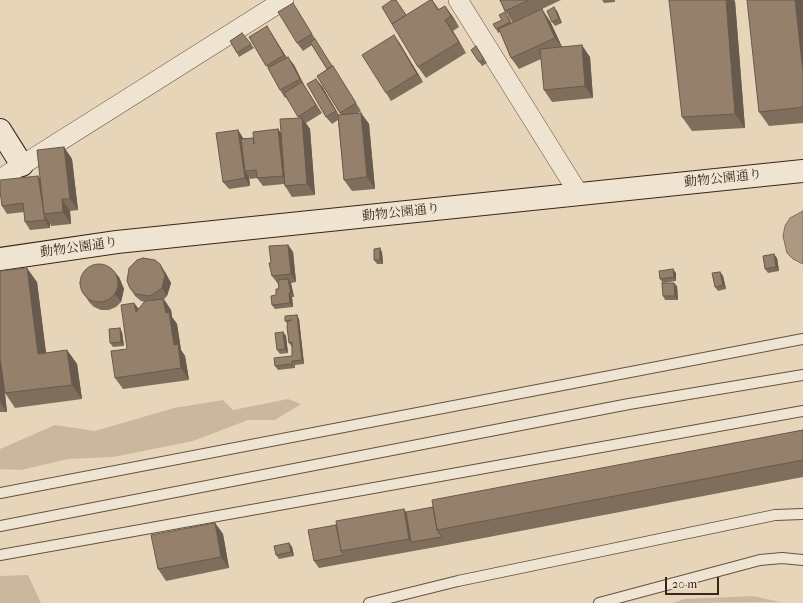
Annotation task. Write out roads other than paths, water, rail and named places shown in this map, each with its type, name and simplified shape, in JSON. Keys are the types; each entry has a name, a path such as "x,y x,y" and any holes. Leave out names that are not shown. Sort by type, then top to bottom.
{"street":[{"path":"0,179 284,0"},
{"path":"458,0 579,194"},
{"path":"0,130 22,165"},
{"name":"動物公園通り","path":"0,259 117,242 803,171"}],"lane":[{"path":"0,493 803,339"},
{"path":"0,526 629,404 803,375"},
{"path":"0,555 803,411"},
{"path":"369,603 458,581 759,518 775,515 803,514"},
{"path":"599,603 760,560 782,558 803,560"}]}
